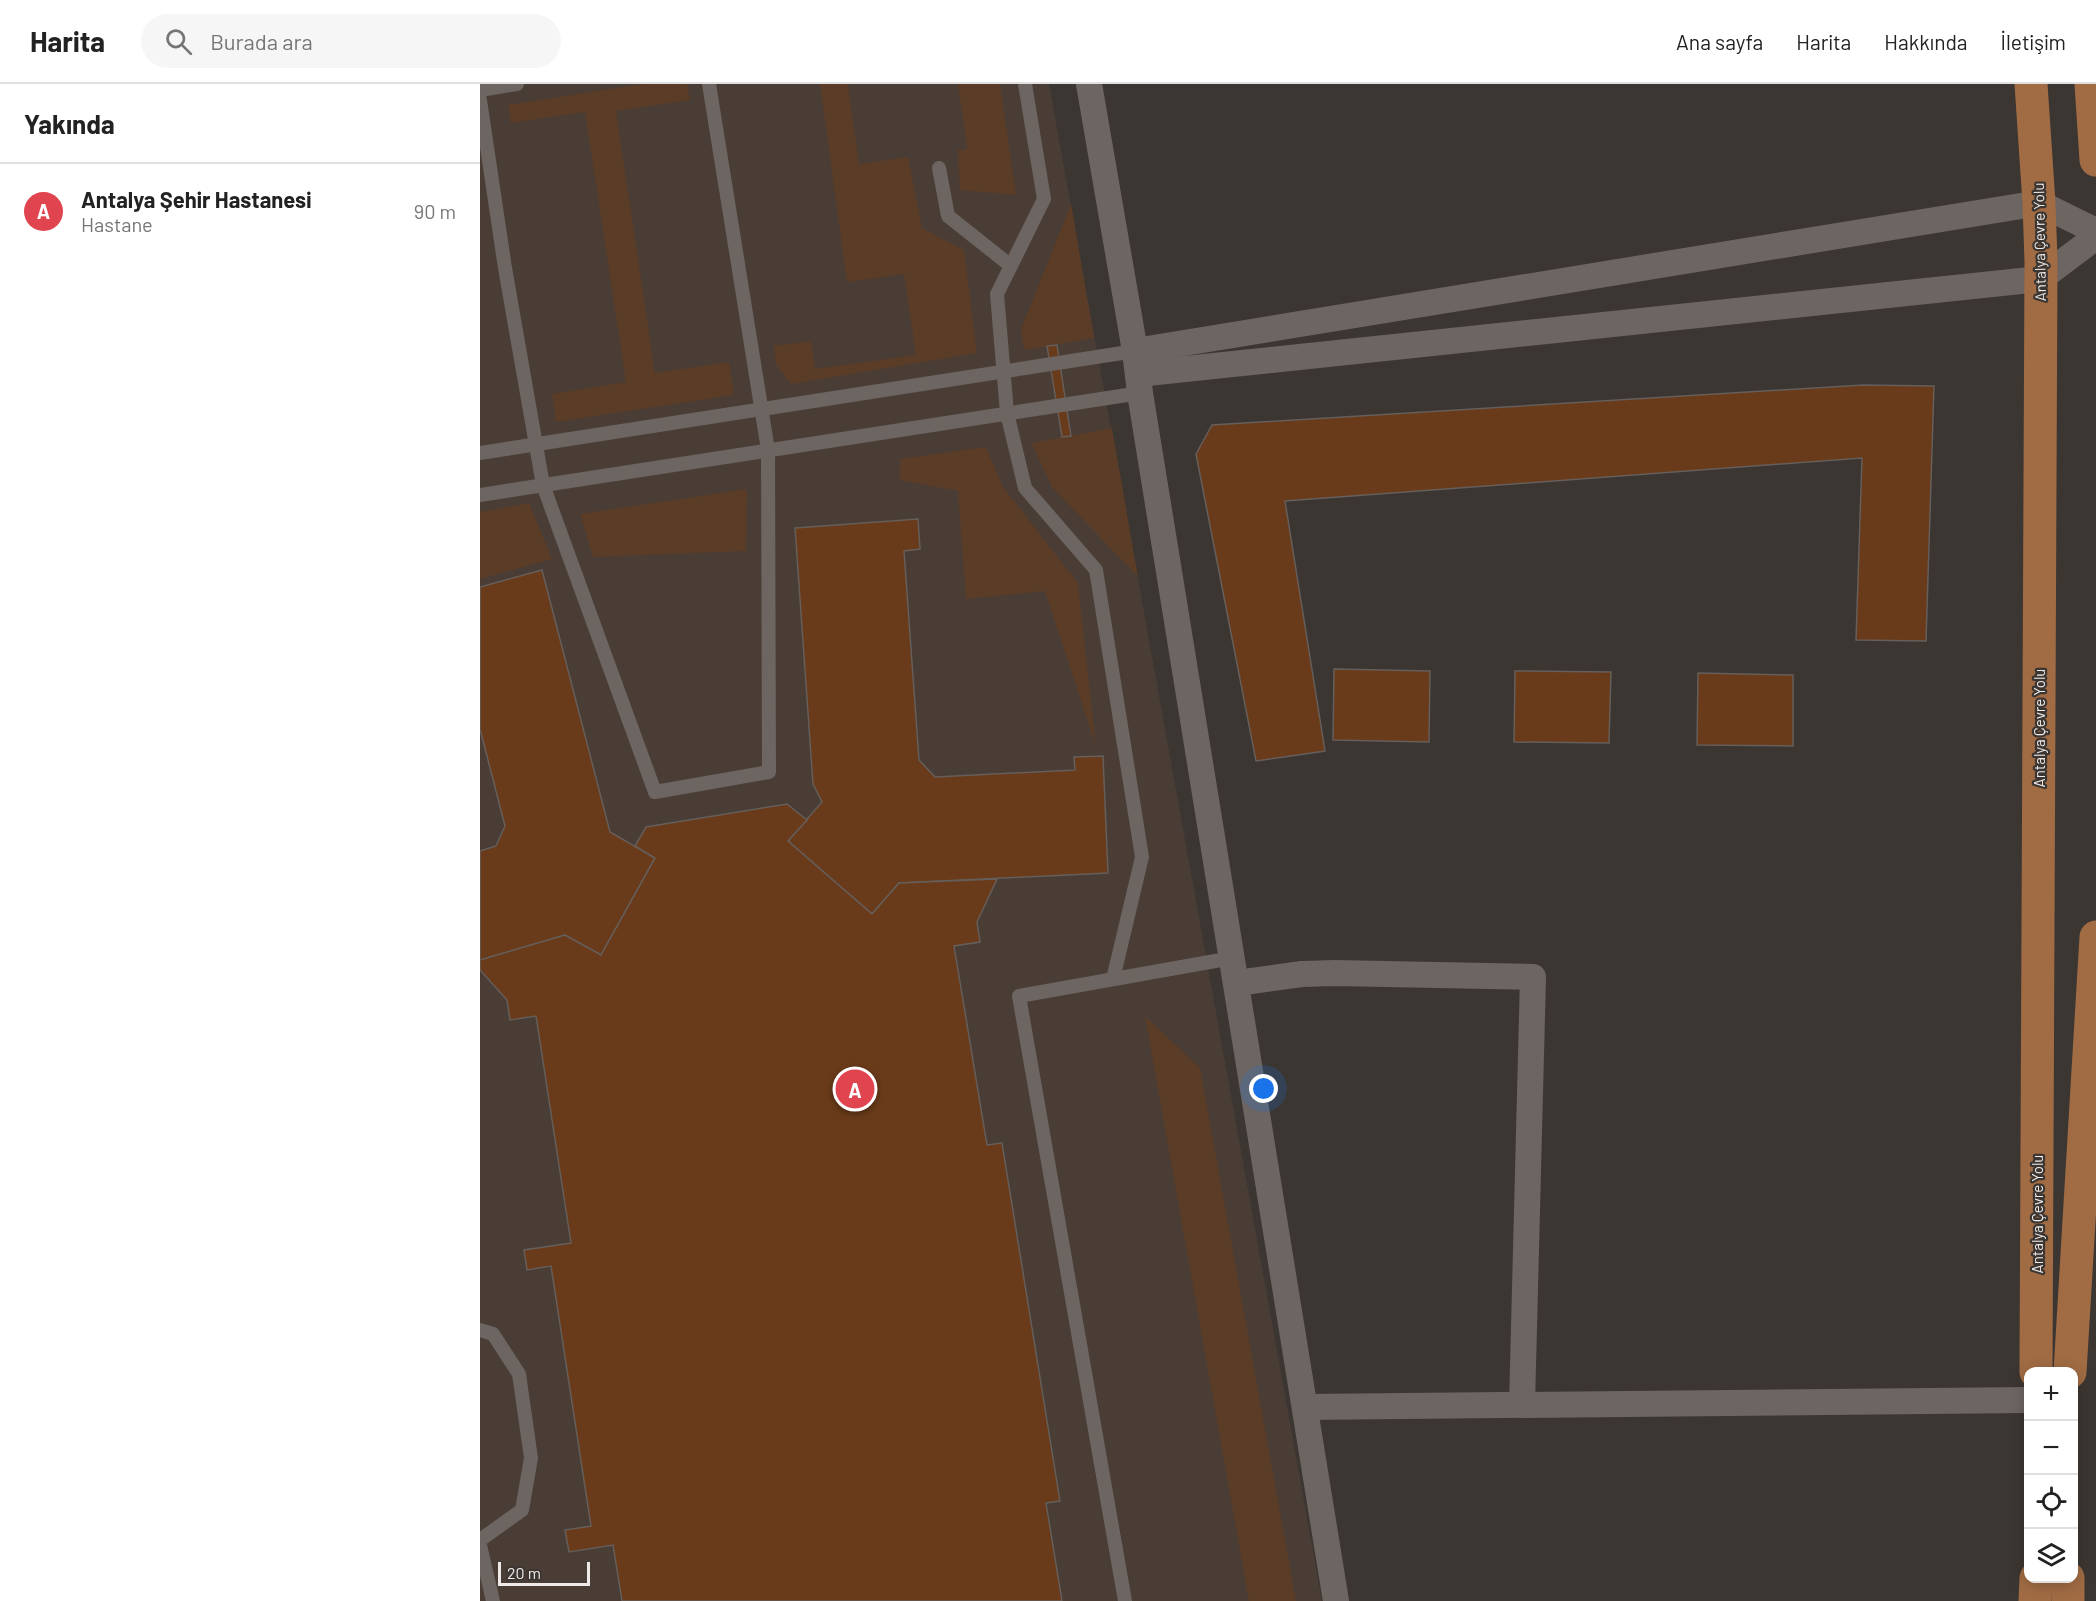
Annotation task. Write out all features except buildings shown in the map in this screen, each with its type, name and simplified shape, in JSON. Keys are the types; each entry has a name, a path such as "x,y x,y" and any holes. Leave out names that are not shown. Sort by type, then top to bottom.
{"main road":[{"name":"Antalya Çevre Yolu","path":"2031,84 2039,203 2040,279 2037,1367"},
{"path":"2091,84 2096,160"},
{"path":"2070,1367 2096,937"},
{"path":"2036,1583 2036,1601"},
{"path":"2068,1583 2068,1601"}],"street":[{"path":"1089,84 1138,372 1336,1601"},
{"path":"1138,372 2039,203 2096,231"},
{"path":"1138,372 2040,279 2096,237"},
{"path":"1237,984 1302,974 1335,973 1533,977 1522,1405"},
{"path":"1305,1407 2024,1400"}],"lane":[{"path":"480,90 517,84"},
{"path":"480,100 505,268 543,485 655,792 769,772 768,450 710,84"},
{"path":"1025,84 1044,199 997,294 1007,413 1025,488 1096,570 1142,857 1113,979"},
{"path":"939,168 948,216 1011,266"},
{"path":"480,453 1004,371 1138,372"},
{"path":"480,495 1007,413 1138,372"},
{"path":"1125,1601 1019,996 1232,958"},
{"path":"480,1330 493,1334 519,1374 531,1458 522,1510 480,1540"},
{"path":"480,1545 493,1601"}],"shaded area":[{"path":"480,84 1049,84 1322,1601 480,1601"},
{"path":"642,84 687,84 690,100 616,111 655,373 729,362 734,395 556,422 552,394 626,382 585,112 511,123 508,105"},
{"path":"820,84 848,84 859,164 908,157 922,228 964,250 977,353 791,384 776,365 774,346 811,341 815,369 916,355 904,274 847,282"},
{"path":"958,84 1000,84 1016,195 960,190 958,150 967,149"},
{"path":"1071,204 1094,338 1024,350 1021,329"},
{"path":"1112,428 1138,577 1052,487 1031,443"},
{"path":"986,447 1003,487 1078,583 1096,747 1045,591 966,599 958,491 900,480 900,459"},
{"path":"747,489 746,551 593,557 580,514"},
{"path":"529,503 552,559 480,579 480,512"},
{"path":"1145,1016 1200,1068 1296,1601 1249,1601"}],"place":[{"name":"Antalya Şehir Hastanesi","path":"855,1089"}]}
